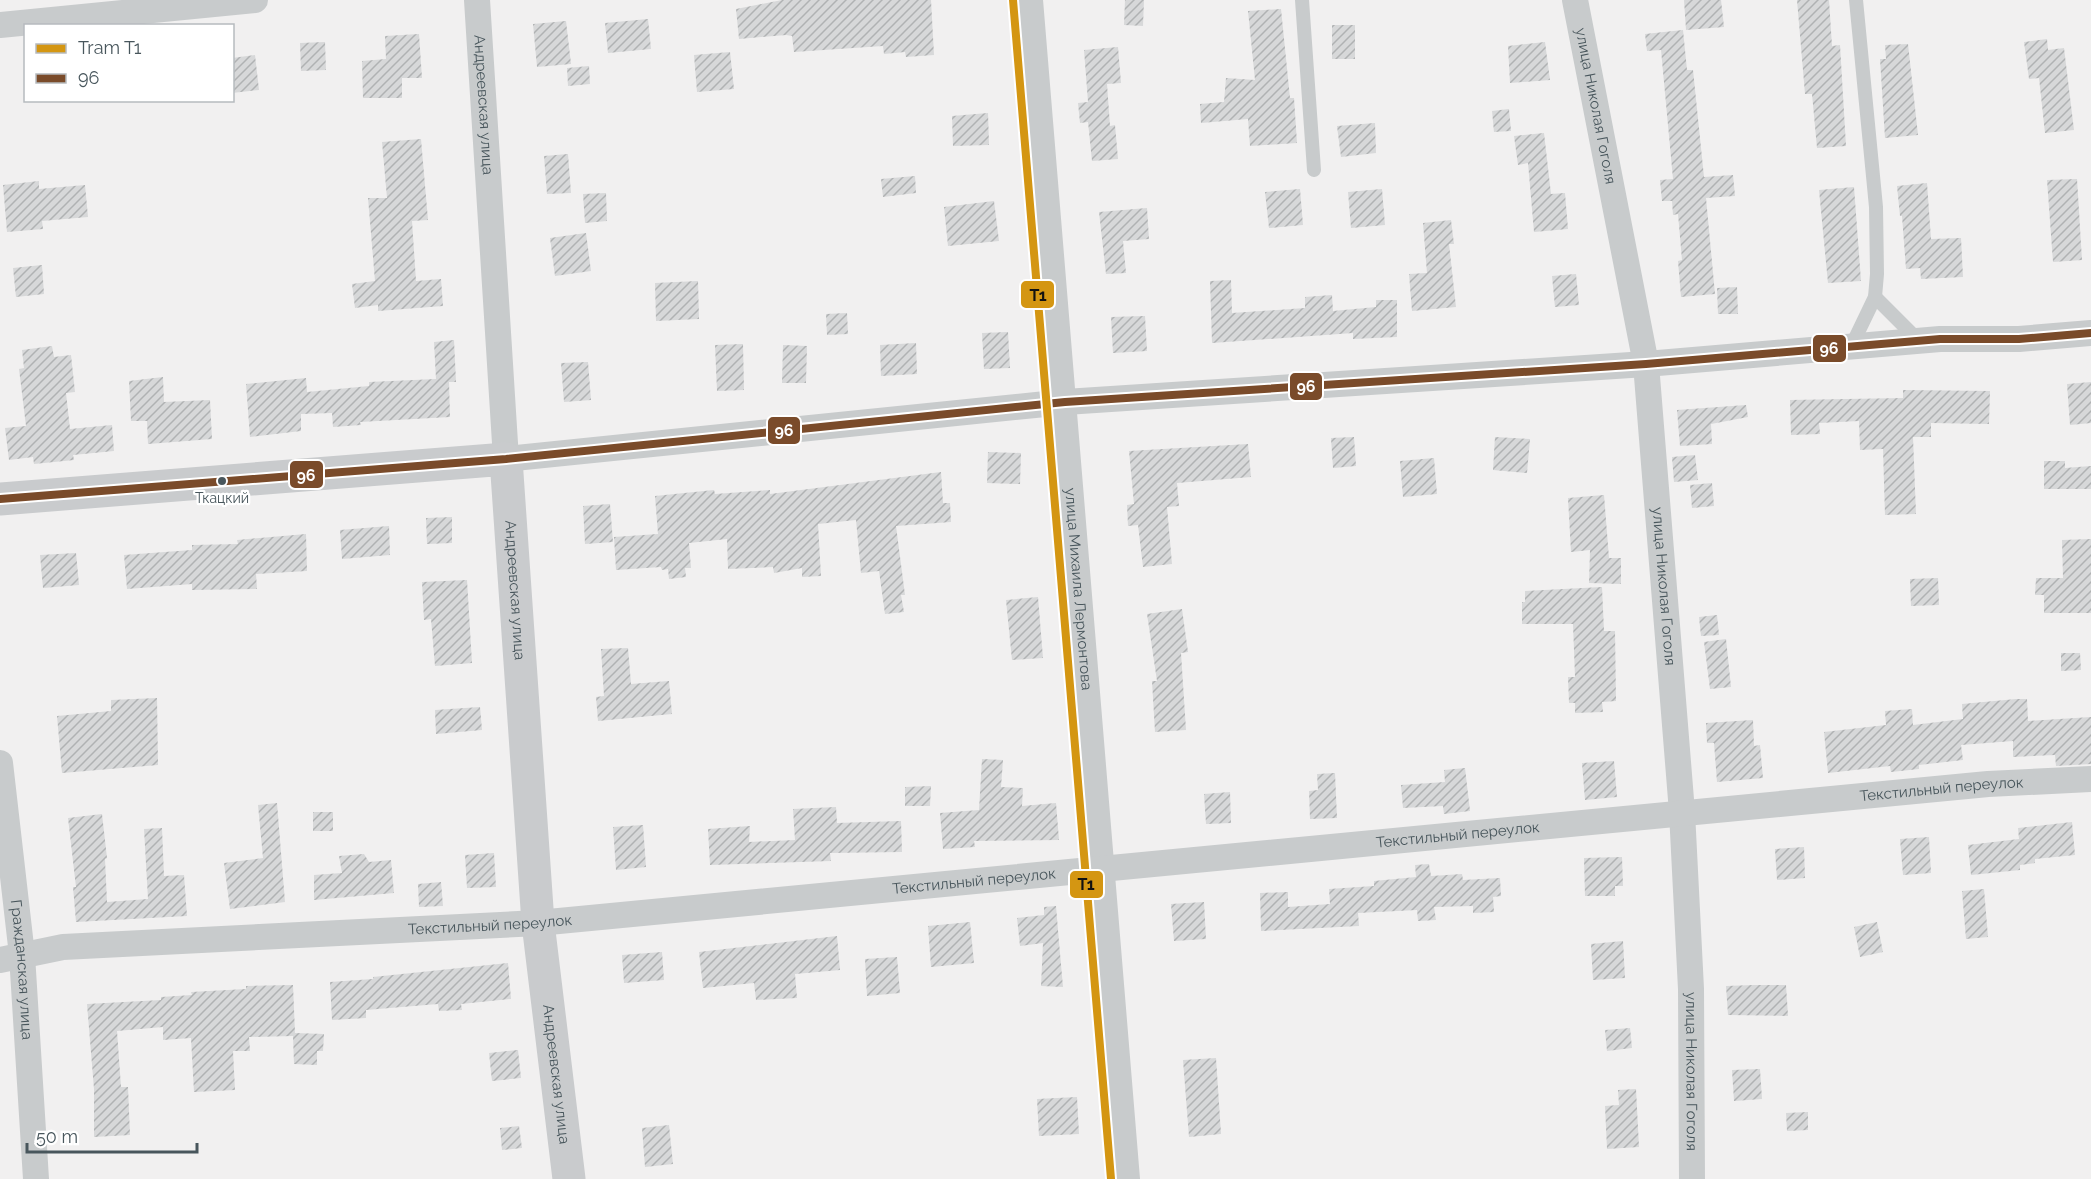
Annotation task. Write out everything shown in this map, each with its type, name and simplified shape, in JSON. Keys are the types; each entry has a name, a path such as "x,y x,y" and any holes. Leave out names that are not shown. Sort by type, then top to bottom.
{"street":[{"path":"0,25 255,0"},
{"name":"Андреевская улица","path":"477,0 538,924 569,1179"},
{"name":"улица Михаила Лермонтова","path":"1030,0 1065,402 1127,1179"},
{"name":"улица Николая Гоголя","path":"1575,0 1646,364 1682,812 1691,988 1692,1179"},
{"path":"0,500 506,459 1065,402 1646,364 1919,341 2019,339 2091,333"},
{"name":"Гражданская улица","path":"0,763 11,958 36,1179"},
{"name":"Текстильный переулок","path":"11,958 63,947 538,924 1103,871 1988,783 2091,779"}],"lane":[{"path":"1302,0 1314,170"},
{"path":"1851,347 1875,297 1876,207 1856,0"},
{"path":"1875,297 1919,341"}],"building":[{"path":"782,0 931,0 934,55 906,57 905,52 884,54 883,46 794,52 792,36 739,39 736,9"},
{"path":"1125,0 1144,0 1143,26 1124,25"},
{"path":"1684,0 1721,0 1724,27 1686,30"},
{"path":"1797,0 1829,0 1832,46 1840,45 1846,146 1817,148 1812,94 1805,94"},
{"path":"1281,9 1290,98 1294,98 1297,143 1250,146 1248,119 1201,123 1200,104 1224,102 1226,78 1255,80 1248,11"},
{"path":"648,19 651,49 608,53 605,23"},
{"path":"566,21 571,64 537,67 533,24"},
{"path":"1332,25 1355,25 1355,59 1332,59"},
{"path":"1683,30 1687,70 1693,70 1704,177 1733,175 1735,196 1706,198 1715,294 1681,297 1678,261 1682,260 1678,214 1673,215 1672,201 1662,201 1660,180 1673,179 1661,50 1647,51 1645,34"},
{"path":"419,34 422,78 402,78 402,98 363,98 362,61 386,59 385,36"},
{"path":"2047,39 2048,50 2064,48 2074,130 2045,133 2039,78 2029,79 2024,42"},
{"path":"325,42 326,70 301,71 300,43"},
{"path":"1545,42 1550,80 1510,83 1508,46"},
{"path":"1908,44 1918,135 1885,138 1880,59 1886,59 1885,45"},
{"path":"1118,47 1121,83 1107,84 1110,126 1115,125 1118,159 1092,161 1088,122 1080,123 1078,103 1088,102 1084,50"},
{"path":"730,52 734,89 697,92 694,55"},
{"path":"255,55 259,90 234,93 234,58"},
{"path":"589,66 590,84 568,86 567,68"},
{"path":"1509,109 1511,131 1494,132 1492,111"},
{"path":"988,113 989,145 953,146 952,116"},
{"path":"1375,123 1376,153 1341,157 1337,126"},
{"path":"1544,133 1551,194 1565,193 1568,229 1534,232 1528,163 1518,165 1514,136"},
{"path":"421,139 428,220 412,221 416,281 441,279 443,306 378,311 378,305 355,308 352,284 375,281 368,198 387,198 382,142"},
{"path":"568,154 571,193 547,194 544,156"},
{"path":"915,176 916,193 883,197 881,179"},
{"path":"2077,179 2082,260 2053,262 2047,180"},
{"path":"39,181 39,189 85,185 88,217 42,221 43,229 7,232 3,185"},
{"path":"1927,183 1931,239 1961,238 1963,277 1921,279 1920,268 1906,269 1897,186"},
{"path":"1854,187 1861,281 1828,283 1819,190"},
{"path":"1300,189 1303,225 1269,228 1265,192"},
{"path":"1382,189 1385,225 1351,228 1348,192"},
{"path":"606,193 607,221 585,223 583,194"},
{"path":"994,201 999,241 948,246 944,207"},
{"path":"1147,208 1149,239 1123,241 1126,273 1106,274 1099,212"},
{"path":"1451,220 1454,244 1449,244 1456,307 1412,311 1409,274 1427,273 1423,223"},
{"path":"586,233 591,271 555,276 550,238"},
{"path":"42,265 44,294 16,297 13,268"},
{"path":"1576,274 1579,305 1555,307 1552,276"},
{"path":"1231,280 1232,313 1305,308 1305,297 1332,295 1333,311 1376,307 1376,300 1397,300 1397,337 1353,339 1353,333 1212,343 1210,281"},
{"path":"698,281 699,319 656,321 655,283"},
{"path":"1737,287 1738,314 1718,314 1717,288"},
{"path":"847,313 848,334 827,335 826,314"},
{"path":"1145,316 1147,351 1113,353 1111,317"},
{"path":"1008,332 1010,368 984,369 982,333"},
{"path":"454,340 456,382 449,382 450,417 360,422 361,425 333,427 332,413 301,414 301,431 250,437 246,384 306,378 307,392 369,386 369,382 436,379 434,342"},
{"path":"916,343 917,374 881,376 880,345"},
{"path":"743,344 744,390 717,391 715,345"},
{"path":"783,345 807,346 806,383 782,383"},
{"path":"52,346 54,357 71,355 75,392 66,393 70,429 112,425 114,451 73,455 74,460 34,464 33,457 9,460 5,428 26,426 19,369 24,368 22,350"},
{"path":"588,362 591,400 564,402 561,363"},
{"path":"163,377 164,402 210,400 212,439 148,444 147,421 131,421 129,381"},
{"path":"2091,382 2091,423 2070,425 2067,384"},
{"path":"1903,390 1990,391 1989,424 1931,423 1931,437 1913,437 1916,514 1885,515 1883,449 1860,450 1859,421 1819,423 1820,434 1791,435 1790,400 1903,398"},
{"path":"1746,405 1748,417 1711,424 1712,444 1680,446 1677,410"},
{"path":"1354,437 1356,466 1333,468 1331,438"},
{"path":"1495,437 1530,439 1527,473 1493,470"},
{"path":"1248,444 1251,477 1177,483 1179,506 1167,507 1172,564 1143,567 1138,525 1128,526 1127,505 1134,504 1129,451"},
{"path":"988,452 1021,453 1020,484 987,483"},
{"path":"1695,455 1698,480 1674,482 1672,457"},
{"path":"1434,458 1437,494 1403,497 1400,461"},
{"path":"2044,461 2065,461 2065,468 2091,466 2091,489 2044,489"},
{"path":"941,472 943,503 950,503 951,522 896,526 905,595 901,595 904,612 885,614 879,571 861,573 856,520 818,524 821,576 802,577 802,568 774,573 773,567 728,569 727,539 689,543 691,568 685,568 686,577 669,579 668,569 662,570 661,567 616,570 614,537 658,534 655,496 714,490 715,494 770,490 770,494"},
{"path":"1712,483 1714,506 1692,508 1690,485"},
{"path":"1604,495 1609,558 1621,558 1621,584 1589,583 1590,550 1571,552 1568,498"},
{"path":"610,504 613,542 585,544 583,506"},
{"path":"452,517 452,543 427,544 426,518"},
{"path":"389,526 390,555 342,559 340,530"},
{"path":"306,534 307,571 256,574 257,589 192,590 192,584 127,589 124,555 192,550 192,545 238,544 237,540"},
{"path":"2091,539 2091,613 2044,613 2044,595 2035,595 2036,578 2063,578 2062,540"},
{"path":"76,553 79,585 43,588 40,555"},
{"path":"1938,578 1939,605 1911,606 1910,579"},
{"path":"467,580 472,663 435,666 431,619 424,620 422,582"},
{"path":"1602,587 1604,631 1615,631 1616,701 1602,702 1603,712 1575,713 1575,703 1569,703 1568,677 1575,677 1573,624 1522,624 1522,602 1525,602 1525,591"},
{"path":"1038,597 1043,658 1012,660 1006,600"},
{"path":"1182,609 1188,652 1181,653 1186,730 1155,732 1152,681 1157,681 1147,614"},
{"path":"1717,615 1719,635 1701,636 1699,617"},
{"path":"1726,639 1731,687 1710,689 1704,642"},
{"path":"628,648 631,684 669,681 672,714 598,721 596,697 604,696 601,649"},
{"path":"2061,653 2080,653 2081,670 2061,671"},
{"path":"157,698 158,765 62,773 57,716 111,711 111,700"},
{"path":"2027,699 2028,721 2091,717 2091,764 2056,766 2055,755 2013,757 2013,741 1961,745 1963,760 1919,765 1919,769 1891,772 1890,766 1828,773 1824,732 1886,725 1885,711 1912,709 1913,725 1963,719 1962,704"},
{"path":"480,707 482,730 436,734 435,710"},
{"path":"1753,720 1754,746 1760,745 1763,778 1717,782 1714,743 1707,743 1706,723"},
{"path":"982,759 1003,760 1001,787 1023,788 1022,806 1056,803 1059,840 974,841 975,847 943,849 940,813 979,810"},
{"path":"1614,761 1617,797 1585,800 1582,763"},
{"path":"1465,768 1470,811 1444,814 1443,806 1403,808 1401,785 1445,782 1444,770"},
{"path":"1335,773 1337,818 1310,819 1309,791 1318,790 1317,774"},
{"path":"931,786 930,806 905,806 905,787"},
{"path":"1230,792 1231,823 1206,824 1204,794"},
{"path":"277,803 285,902 230,909 224,863 263,858 258,805"},
{"path":"836,807 837,823 901,821 902,852 830,853 831,861 710,865 708,829 750,826 749,842 795,840 793,809"},
{"path":"313,812 333,812 333,831 313,831"},
{"path":"102,814 107,858 105,859 107,902 148,899 144,829 162,828 164,876 184,875 187,916 76,922 73,887 76,887 68,818"},
{"path":"2072,822 2075,855 2035,859 2035,863 2020,865 2020,870 1971,875 1968,845 2019,839 2018,828"},
{"path":"643,825 646,867 616,870 613,827"},
{"path":"1929,837 1931,873 1903,875 1900,839"},
{"path":"1804,847 1805,878 1777,880 1775,849"},
{"path":"494,853 496,887 467,888 465,855"},
{"path":"364,854 369,862 391,860 394,893 314,900 314,875 342,873 339,856"},
{"path":"1622,857 1623,886 1615,886 1615,896 1585,896 1584,858"},
{"path":"1429,864 1431,876 1462,874 1463,880 1500,878 1501,896 1493,897 1494,912 1473,913 1473,906 1434,907 1436,920 1418,921 1417,910 1358,913 1359,926 1261,931 1260,893 1288,892 1288,907 1330,904 1329,889 1374,886 1374,881 1416,877 1415,865"},
{"path":"441,882 443,906 419,907 418,884"},
{"path":"1984,889 1988,937 1966,939 1962,891"},
{"path":"1204,902 1206,939 1174,941 1171,904"},
{"path":"1056,906 1063,987 1041,986 1043,943 1020,946 1017,918 1044,915 1044,907"},
{"path":"970,922 974,963 931,967 928,926"},
{"path":"1877,922 1883,952 1860,957 1854,927"},
{"path":"837,936 840,970 795,974 797,998 756,1000 754,983 703,988 699,952"},
{"path":"1623,941 1625,978 1593,980 1591,944"},
{"path":"662,952 664,980 624,983 622,955"},
{"path":"897,957 900,993 867,996 865,959"},
{"path":"508,963 511,999 461,1004 462,1010 439,1011 438,1004 366,1010 366,1018 332,1020 330,982"},
{"path":"293,985 295,1033 324,1034 323,1051 317,1051 317,1065 294,1064 293,1036 249,1037 250,1051 233,1051 235,1090 194,1092 191,1038 163,1040 163,1027 117,1031 121,1087 128,1087 130,1135 94,1137 94,1089 87,1004 161,1000 161,997 192,995 191,992 246,989 246,986"},
{"path":"1786,985 1788,1016 1728,1015 1726,986"},
{"path":"1630,1028 1632,1048 1607,1051 1605,1030"},
{"path":"518,1050 521,1078 492,1081 489,1053"},
{"path":"1216,1058 1221,1134 1189,1137 1183,1060"},
{"path":"1760,1069 1762,1099 1734,1101 1732,1070"},
{"path":"1636,1089 1639,1147 1607,1149 1605,1106 1619,1105 1618,1090"},
{"path":"1077,1097 1079,1134 1039,1136 1037,1099"},
{"path":"1808,1112 1808,1130 1787,1131 1786,1113"},
{"path":"669,1125 673,1164 645,1167 642,1128"},
{"path":"519,1126 522,1148 502,1150 500,1128"}],"tram line":[{"name":"T1","path":"1013,0 1111,1179"}],"transit line":[{"name":"96","path":"0,499 506,459 1065,402 1646,364 1940,339 2019,339 2091,333"}],"place":[{"name":"Ткацкий","path":"222,481"}]}
